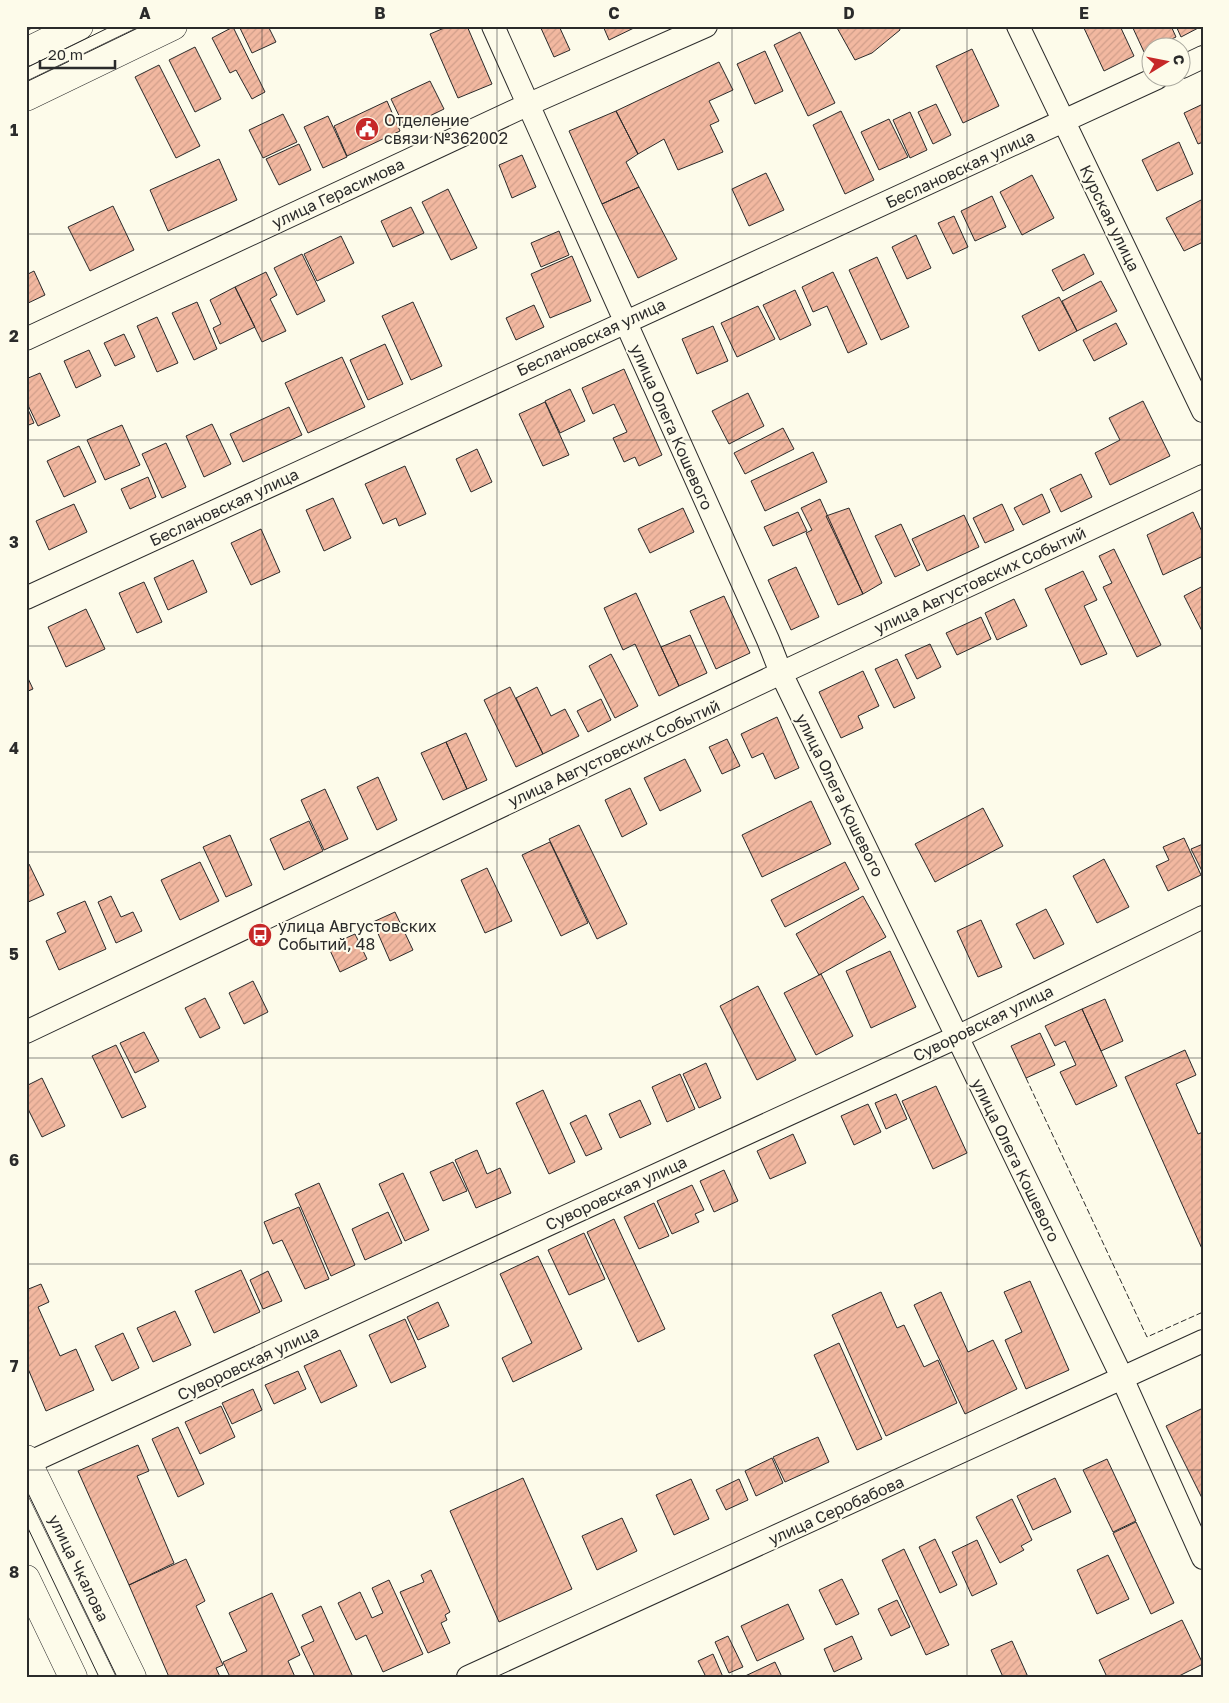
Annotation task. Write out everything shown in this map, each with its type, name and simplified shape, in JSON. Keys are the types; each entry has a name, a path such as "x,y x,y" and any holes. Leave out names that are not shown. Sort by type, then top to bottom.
{"main road":[{"path":"26,52 79,26"},
{"path":"26,97 173,26"},
{"name":"улица Чкалова","path":"27,1462 132,1677"},
{"path":"26,1580 73,1677"}],"street":[{"name":"улица Олега Кошевого","path":"493,26 768,640 781,673 1123,1380 1203,1558"},
{"name":"улица Герасимова","path":"26,339 527,105 706,26"},
{"name":"Курская улица","path":"1018,26 1203,411"},
{"name":"Беслановская улица","path":"26,598 1142,85"},
{"name":"улица Августовских Событий","path":"26,1032 781,673 1203,476"},
{"name":"Суворовская улица","path":"27,1462 957,1037 1203,917"},
{"name":"улица Серобабова","path":"468,1677 1123,1380 1203,1341"}],"building":[{"path":"26,26 36,26 26,31"},
{"path":"239,26 268,26 276,42 252,53"},
{"path":"449,26 467,26 492,84 458,98 430,34"},
{"path":"540,26 559,26 570,50 554,57"},
{"path":"603,26 638,26 609,40"},
{"path":"836,26 899,26 900,30 872,53 855,60"},
{"path":"1083,26 1120,26 1134,56 1104,71"},
{"path":"1132,26 1171,26 1176,37 1142,38 1142,48"},
{"path":"1176,26 1202,26 1181,37"},
{"path":"233,27 265,92 252,99 236,70 230,73 212,38"},
{"path":"800,32 835,103 808,116 774,45"},
{"path":"195,47 221,99 195,112 169,60"},
{"path":"972,49 999,106 963,123 936,66"},
{"path":"765,51 783,91 755,104 737,64"},
{"path":"719,62 733,90 709,101 719,121 710,125 723,152 678,170 664,139 638,154 616,111"},
{"path":"159,65 200,146 176,158 135,77"},
{"path":"430,81 444,109 405,128 391,99"},
{"name":"Отделение связи №362002","path":"387,101 400,131 347,156 334,126"},
{"path":"936,104 951,135 933,144 918,112"},
{"path":"1203,104 1203,142 1198,144 1184,113"},
{"path":"616,111 638,154 626,162 639,187 602,204 569,131"},
{"path":"841,111 874,180 845,194 813,125"},
{"path":"910,112 927,150 910,158 893,120"},
{"path":"283,114 297,142 263,158 249,130"},
{"path":"328,116 347,157 323,168 304,127"},
{"path":"889,119 908,157 879,170 861,132"},
{"path":"1179,142 1193,174 1157,191 1142,160"},
{"path":"299,144 311,170 279,185 266,159"},
{"path":"522,155 536,187 512,198 499,165"},
{"path":"219,159 237,200 168,231 150,190"},
{"path":"766,173 784,210 749,226 732,189"},
{"path":"1032,175 1054,218 1022,235 1000,192"},
{"path":"639,187 677,259 638,278 602,204"},
{"path":"448,189 477,248 451,260 422,202"},
{"path":"992,196 1006,227 975,241 961,211"},
{"path":"1203,199 1203,242 1184,251 1166,218"},
{"path":"113,206 134,250 90,271 68,227"},
{"path":"411,207 424,233 393,247 381,221"},
{"path":"954,216 968,247 953,254 938,223"},
{"path":"559,231 569,255 541,267 531,243"},
{"path":"916,235 931,268 907,279 892,247"},
{"path":"341,236 354,263 317,281 304,254"},
{"path":"302,254 325,301 297,315 274,268"},
{"path":"1084,254 1094,274 1063,291 1052,270"},
{"path":"572,256 591,301 550,318 531,274"},
{"path":"877,257 909,327 881,340 849,270"},
{"path":"34,271 45,295 26,304 26,275"},
{"path":"266,272 277,295 270,299 286,331 262,342 235,287"},
{"path":"833,272 867,344 848,353 827,306 813,312 802,287"},
{"path":"1101,281 1117,311 1077,331 1062,301"},
{"path":"235,287 255,327 220,344 213,328 221,324 210,300"},
{"path":"795,290 811,325 780,340 763,305"},
{"path":"1059,297 1077,331 1039,351 1022,316"},
{"path":"197,302 217,349 194,360 172,313"},
{"path":"413,302 442,366 411,380 382,316"},
{"path":"534,305 544,327 516,340 506,318"},
{"path":"758,306 775,339 737,357 721,323"},
{"path":"157,317 178,363 157,372 137,326"},
{"path":"1116,323 1127,344 1094,361 1083,340"},
{"path":"713,326 728,361 697,374 682,339"},
{"path":"124,334 135,357 115,366 104,343"},
{"path":"385,344 403,384 368,400 350,360"},
{"path":"89,350 101,376 76,388 64,361"},
{"path":"342,357 365,407 308,433 285,383"},
{"path":"624,369 662,455 639,466 635,457 624,462 613,438 627,432 614,404 593,414 582,388"},
{"path":"40,373 60,416 38,426 26,401 26,379"},
{"path":"570,389 585,421 560,433 545,401"},
{"path":"748,393 764,426 729,444 712,411"},
{"path":"1143,401 1170,456 1110,485 1095,453 1120,440 1109,418"},
{"path":"545,402 569,455 543,466 519,414"},
{"path":"26,405 34,423 26,426"},
{"path":"289,407 302,435 243,462 230,434"},
{"path":"212,424 231,464 204,477 186,436"},
{"path":"122,425 140,465 105,480 87,440"},
{"path":"783,428 794,449 745,474 734,453"},
{"path":"166,443 186,487 162,498 142,454"},
{"path":"79,446 96,482 64,497 47,461"},
{"path":"477,449 492,482 471,492 456,459"},
{"path":"813,452 827,482 765,511 751,481"},
{"path":"405,466 426,514 399,526 396,518 383,524 365,484"},
{"path":"1081,474 1092,497 1061,512 1050,489"},
{"path":"148,477 156,497 130,509 121,489"},
{"path":"1042,494 1050,512 1023,525 1014,508"},
{"path":"333,498 351,538 324,551 306,510"},
{"path":"820,499 863,594 838,605 806,533 812,530 801,508"},
{"path":"74,504 87,532 49,550 36,521"},
{"path":"1002,504 1014,530 985,543 973,518"},
{"path":"683,508 694,532 650,553 638,529"},
{"path":"849,508 882,583 863,594 826,516"},
{"path":"798,512 807,531 773,546 764,527"},
{"path":"1193,512 1203,534 1203,556 1163,575 1147,535"},
{"path":"964,515 979,547 927,571 912,539"},
{"path":"901,524 920,565 895,577 875,536"},
{"path":"261,529 280,572 251,585 231,543"},
{"path":"1114,549 1161,645 1137,657 1103,587 1112,583 1099,556"},
{"path":"193,560 207,592 168,610 154,578"},
{"path":"796,567 819,617 791,630 768,580"},
{"path":"1083,571 1097,600 1084,606 1107,654 1081,665 1045,589"},
{"path":"144,582 162,622 137,633 119,593"},
{"path":"1203,586 1203,633 1184,596"},
{"path":"636,593 679,686 659,696 635,644 623,650 604,608"},
{"path":"724,596 750,653 716,669 690,611"},
{"path":"1014,599 1027,626 997,640 985,613"},
{"path":"86,609 105,649 66,667 48,627"},
{"path":"981,617 991,639 957,655 946,633"},
{"path":"690,635 707,673 679,686 661,647"},
{"path":"930,644 941,667 917,679 905,655"},
{"path":"611,654 638,706 615,718 589,666"},
{"path":"897,659 915,698 894,708 875,669"},
{"path":"863,671 879,706 858,716 863,728 841,738 819,692"},
{"path":"26,674 33,689 26,692"},
{"path":"510,687 543,754 516,767 484,700"},
{"path":"537,687 551,716 565,709 579,736 543,754 516,698"},
{"path":"601,699 611,720 588,732 577,711"},
{"path":"777,717 799,768 775,779 763,753 752,758 741,734"},
{"path":"466,733 487,780 467,789 446,742"},
{"path":"727,739 740,766 722,774 709,747"},
{"path":"446,742 467,789 443,800 421,753"},
{"path":"685,759 701,791 660,811 644,778"},
{"path":"378,777 397,820 377,830 357,787"},
{"path":"630,788 647,824 622,837 605,800"},
{"path":"325,789 348,839 324,850 301,800"},
{"path":"811,801 831,844 762,877 742,835"},
{"path":"983,808 1003,846 935,882 915,844"},
{"path":"309,821 323,851 284,870 270,839"},
{"path":"579,825 627,924 597,939 549,839"},
{"path":"230,835 252,885 226,897 203,847"},
{"path":"1184,838 1201,875 1168,891 1156,866 1169,860 1163,847"},
{"path":"550,842 588,923 561,936 522,855"},
{"path":"1203,844 1203,873 1191,849"},
{"path":"1104,859 1129,907 1097,923 1073,876"},
{"path":"200,862 219,901 180,920 161,880"},
{"path":"845,862 859,889 785,927 771,900"},
{"path":"29,864 44,895 26,903 26,866"},
{"path":"487,868 512,921 485,933 461,880"},
{"path":"111,896 121,917 133,912 142,931 116,943 98,902"},
{"path":"863,896 886,937 819,975 796,934"},
{"path":"85,901 106,949 59,970 46,941 66,932 57,913"},
{"path":"1046,909 1064,944 1034,959 1016,924"},
{"path":"395,912 413,950 390,961 373,922"},
{"path":"981,920 1002,967 978,977 957,931"},
{"path":"355,934 367,959 340,972 328,946"},
{"path":"890,951 916,1007 871,1028 846,971"},
{"path":"821,974 853,1036 816,1055 784,993"},
{"path":"253,981 268,1012 244,1024 229,993"},
{"path":"758,986 796,1060 757,1080 720,1006"},
{"path":"205,998 220,1028 200,1038 185,1008"},
{"path":"1105,999 1123,1041 1101,1051 1082,1009"},
{"path":"1082,1009 1117,1086 1076,1105 1060,1072 1076,1065 1065,1041 1055,1046 1045,1026"},
{"path":"144,1032 159,1061 135,1073 120,1043"},
{"path":"1040,1033 1055,1065 1026,1078 1011,1046"},
{"path":"116,1045 146,1107 122,1118 92,1056"},
{"path":"1185,1050 1196,1075 1176,1084 1198,1134 1203,1132 1203,1251 1125,1077"},
{"path":"706,1063 721,1098 699,1108 683,1074"},
{"path":"680,1074 695,1109 667,1122 652,1087"},
{"path":"42,1078 65,1126 42,1137 26,1105 26,1086"},
{"path":"936,1086 967,1153 933,1169 902,1101"},
{"path":"543,1090 575,1162 549,1174 516,1103"},
{"path":"896,1094 907,1119 886,1129 875,1103"},
{"path":"640,1100 651,1124 620,1138 609,1114"},
{"path":"868,1104 881,1132 854,1145 841,1116"},
{"path":"586,1115 602,1149 586,1156 570,1123"},
{"path":"793,1134 806,1163 770,1179 757,1151"},
{"path":"477,1150 487,1174 500,1168 511,1193 476,1208 455,1160"},
{"path":"453,1162 467,1191 443,1201 430,1172"},
{"path":"724,1170 738,1201 714,1212 700,1181"},
{"path":"403,1173 429,1230 405,1241 379,1184"},
{"path":"319,1183 355,1265 331,1276 295,1194"},
{"path":"692,1185 704,1210 695,1214 699,1222 672,1234 657,1201"},
{"path":"654,1203 669,1236 639,1249 624,1217"},
{"path":"299,1207 329,1279 305,1289 282,1240 273,1244 264,1222"},
{"path":"388,1212 402,1243 365,1260 352,1229"},
{"path":"614,1219 665,1329 638,1342 587,1232"},
{"path":"584,1233 605,1279 569,1295 548,1250"},
{"path":"538,1256 582,1349 513,1382 502,1358 532,1343 500,1274"},
{"path":"241,1270 260,1312 214,1333 195,1291"},
{"path":"268,1271 282,1301 263,1309 250,1280"},
{"path":"1030,1281 1069,1370 1026,1389 1005,1340 1022,1332 1004,1292"},
{"path":"41,1284 49,1302 38,1307 60,1356 76,1349 94,1390 46,1411 26,1364 26,1290"},
{"path":"881,1292 897,1328 904,1325 924,1367 938,1360 957,1403 886,1436 832,1315"},
{"path":"941,1292 968,1352 993,1340 1017,1389 965,1414 914,1305"},
{"path":"438,1302 449,1326 418,1340 407,1317"},
{"path":"175,1311 191,1345 153,1362 137,1328"},
{"path":"405,1319 426,1367 391,1383 369,1335"},
{"path":"123,1333 139,1368 112,1381 95,1346"},
{"path":"839,1343 882,1439 857,1450 814,1355"},
{"path":"340,1350 357,1386 321,1403 304,1366"},
{"path":"298,1371 306,1389 274,1404 265,1385"},
{"path":"253,1389 262,1410 232,1424 222,1403"},
{"path":"221,1406 235,1437 200,1454 185,1422"},
{"path":"1203,1408 1203,1500 1166,1426"},
{"path":"178,1427 204,1484 178,1497 152,1439"},
{"path":"818,1437 829,1462 785,1482 773,1457"},
{"path":"138,1445 149,1471 137,1476 174,1563 129,1585 78,1471"},
{"path":"772,1458 783,1483 756,1496 745,1471"},
{"path":"1107,1459 1136,1521 1113,1532 1083,1470"},
{"path":"523,1478 572,1589 499,1622 450,1511"},
{"path":"1055,1478 1071,1512 1033,1530 1017,1496"},
{"path":"691,1479 709,1519 674,1535 656,1495"},
{"path":"739,1479 748,1500 726,1510 716,1490"},
{"path":"1012,1499 1032,1540 1021,1546 1024,1550 1000,1563 976,1517"},
{"path":"622,1518 637,1551 597,1570 582,1536"},
{"path":"1136,1522 1174,1603 1151,1614 1113,1533"},
{"path":"935,1539 957,1585 940,1593 919,1547"},
{"path":"977,1540 997,1584 972,1596 952,1552"},
{"path":"904,1549 949,1645 926,1655 882,1560"},
{"path":"1108,1555 1129,1599 1097,1614 1077,1570"},
{"path":"186,1559 205,1601 196,1606 223,1665 216,1668 220,1677 169,1677 129,1585"},
{"path":"431,1570 450,1612 445,1615 447,1620 441,1623 450,1643 428,1653 400,1592 424,1582 421,1575"},
{"path":"842,1579 859,1614 836,1625 819,1590"},
{"path":"389,1580 423,1654 383,1672 366,1635 356,1640 338,1603 360,1592 372,1618 383,1613 372,1588"},
{"path":"272,1593 300,1655 288,1661 295,1677 230,1677 223,1662 247,1651 229,1613"},
{"path":"897,1600 910,1627 891,1636 878,1609"},
{"path":"788,1604 804,1639 757,1661 741,1626"},
{"path":"321,1606 353,1677 315,1677 301,1647 314,1641 302,1615"},
{"path":"1182,1620 1203,1664 1177,1677 1107,1677 1099,1660"},
{"path":"728,1636 743,1667 729,1673 715,1642"},
{"path":"852,1636 862,1659 834,1672 824,1649"},
{"path":"1012,1641 1028,1677 1003,1677 991,1650"},
{"path":"713,1654 723,1677 706,1677 698,1661"},
{"path":"775,1662 782,1677 743,1677"}],"tram line":[{"path":"26,68 112,26"},
{"path":"26,82 142,26"},
{"path":"26,1489 117,1677"},
{"path":"26,1524 99,1677"}],"fence":[{"path":"1026,1078 1147,1337 1203,1312"}],"place":[{"name":"Отделение связи №362002","path":"367,129"},
{"name":"улица Августовских Событий, 48","path":"260,935"}]}
